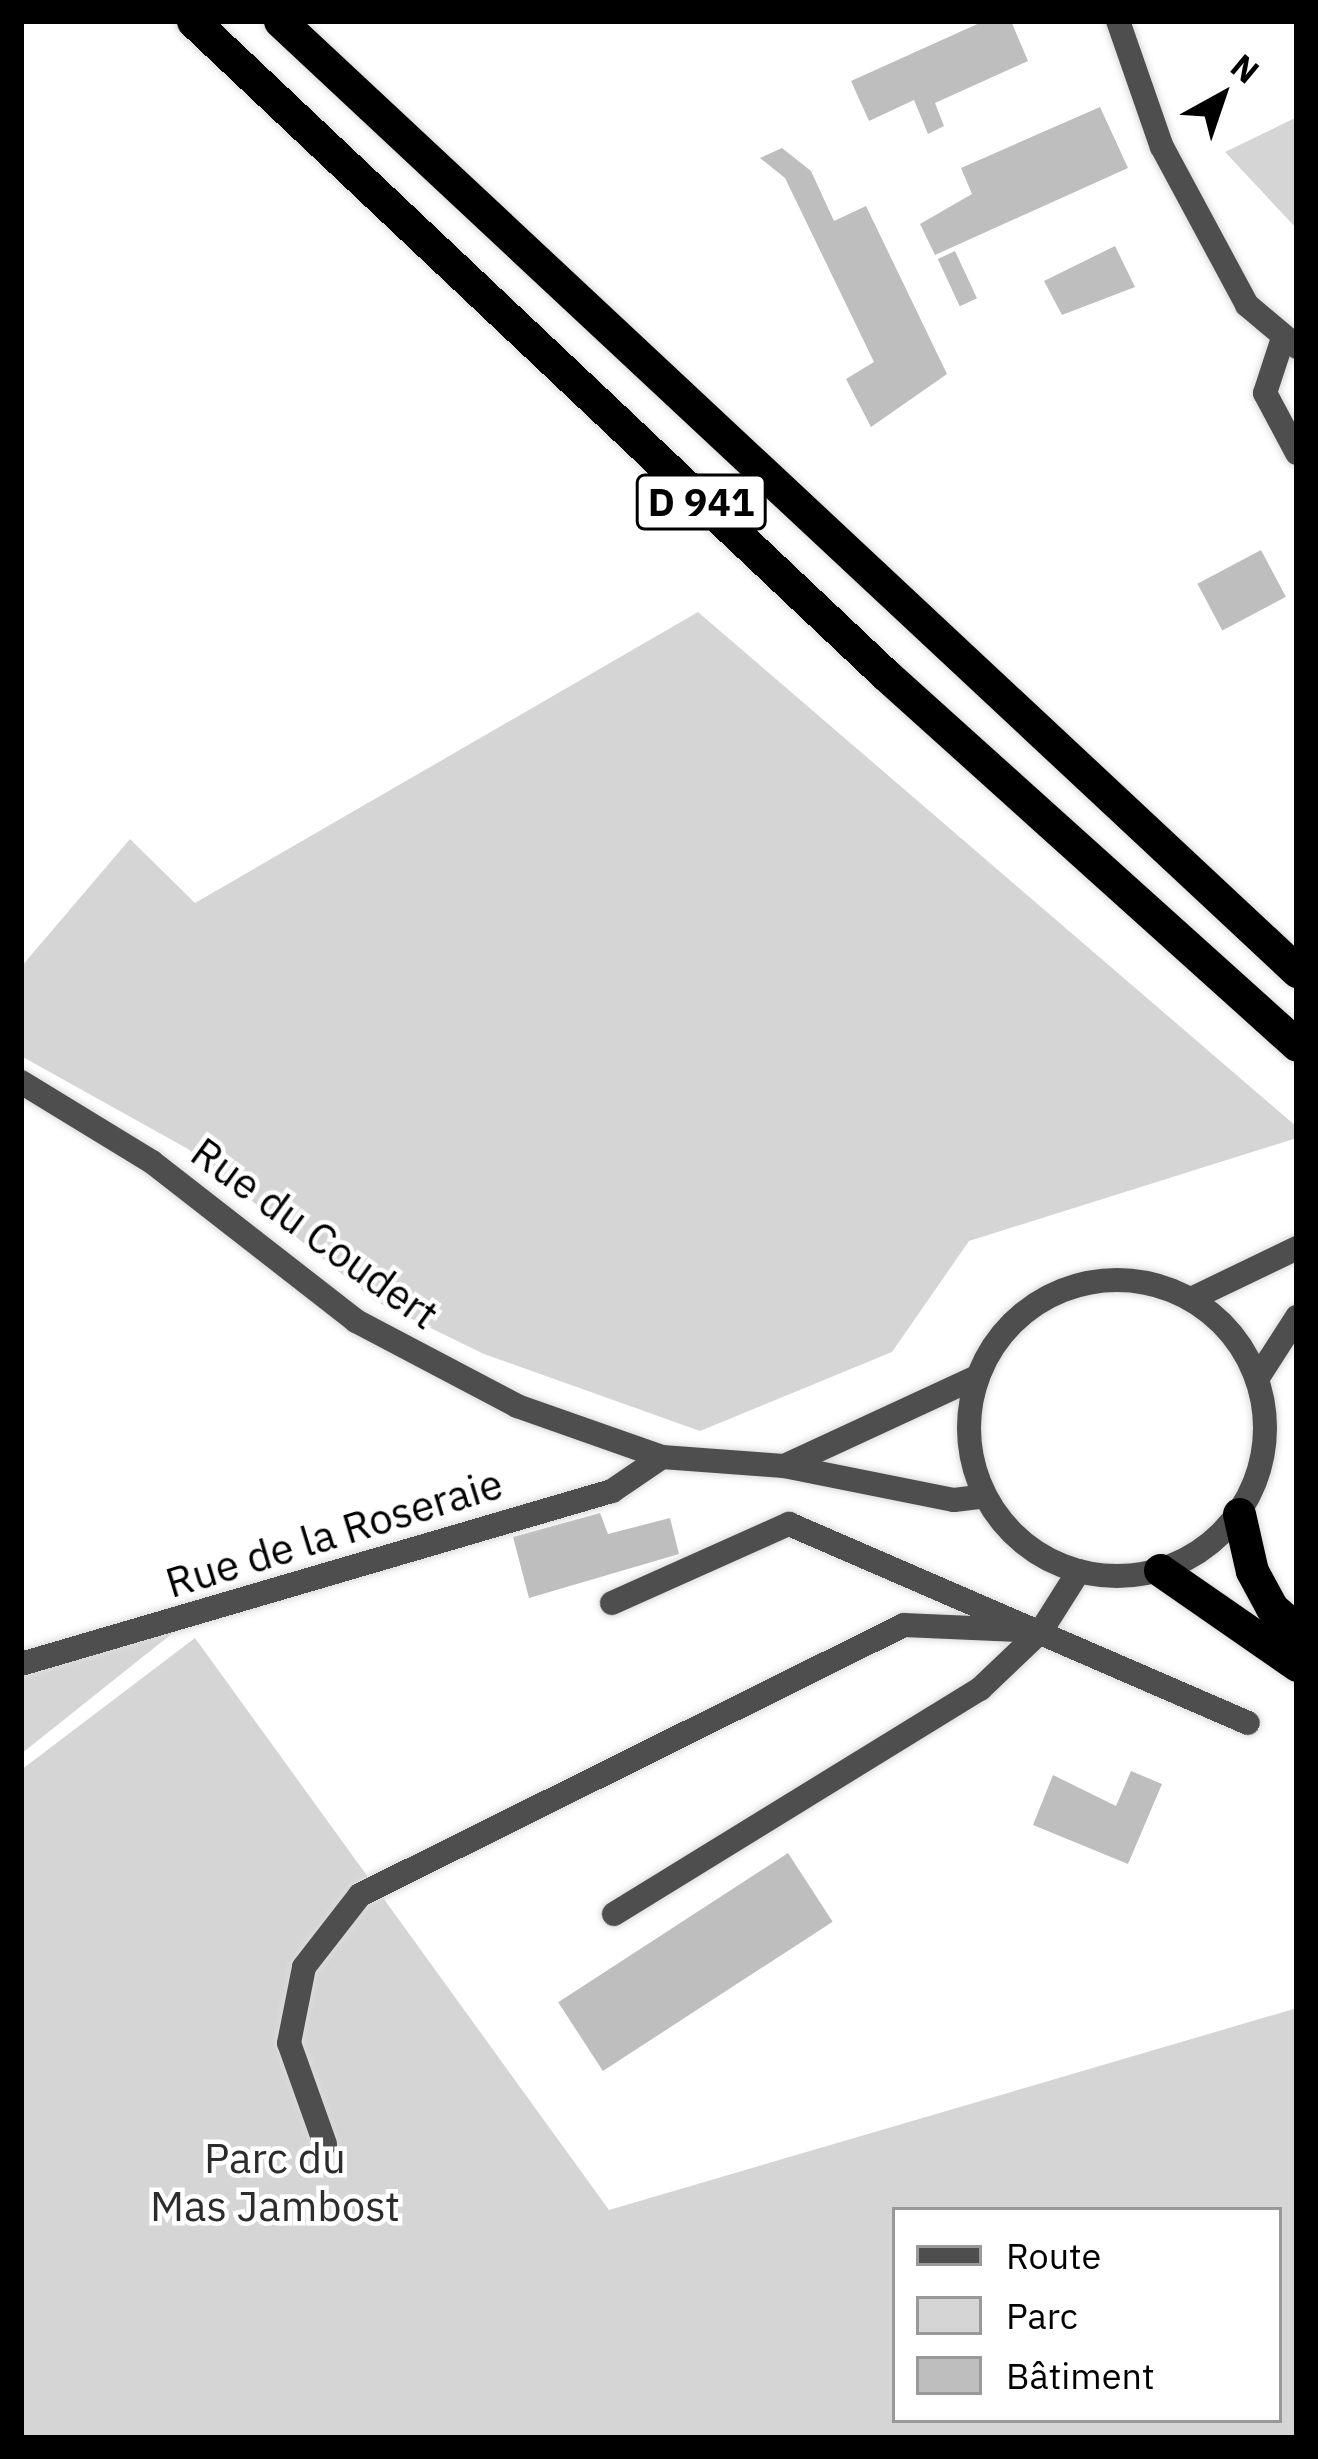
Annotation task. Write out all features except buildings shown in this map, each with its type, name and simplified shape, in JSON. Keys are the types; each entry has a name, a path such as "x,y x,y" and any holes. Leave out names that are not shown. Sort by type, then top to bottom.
{"highway":[{"name":"D 941","path":"193,21 885,674 1297,1045"},
{"name":"D 941","path":"280,21 1297,971"},
{"path":"1239,1514 1252,1571 1272,1608 1297,1630"},
{"path":"1160,1570 1297,1665"}],"street":[{"path":"1118,21 1162,147 1247,305 1290,343 1265,393 1297,453"},
{"name":"Rue du Coudert","path":"21,1082 152,1162 396,1345 517,1406 662,1457 784,1466 954,1500 985,1496"},
{"path":"1191,1299 1297,1248"},
{"path":"1151,1283 1191,1299 1242,1347 1257,1379 1266,1425 1259,1472 1239,1514 1204,1549 1160,1570 1079,1571 1025,1543 985,1496 971,1458 977,1377 1028,1309 1066,1288 1151,1283"},
{"path":"1257,1379 1297,1317"},
{"name":"Rue du Coudert","path":"784,1466 977,1377"},
{"name":"Rue de la Roseraie","path":"21,1664 612,1491 662,1457"},
{"path":"612,1603 789,1524 1248,1723"},
{"path":"614,1914 980,1689 1041,1631 1079,1571"},
{"path":"325,2144 289,2043 304,1967 360,1895 904,1625 1041,1631"}],"green space":[{"path":"1297,117 1297,229 1225,152"},
{"path":"698,612 1297,1127 1297,1138 969,1241 892,1352 700,1431 484,1354 375,1301 188,1149 21,1056 21,967 130,839 195,903"},
{"path":"194,1616 21,1754 21,1668"},
{"name":"Parc du Mas Jambost","path":"195,1638 609,2210 1297,2008 1297,2438 21,2438 21,1770"}]}
